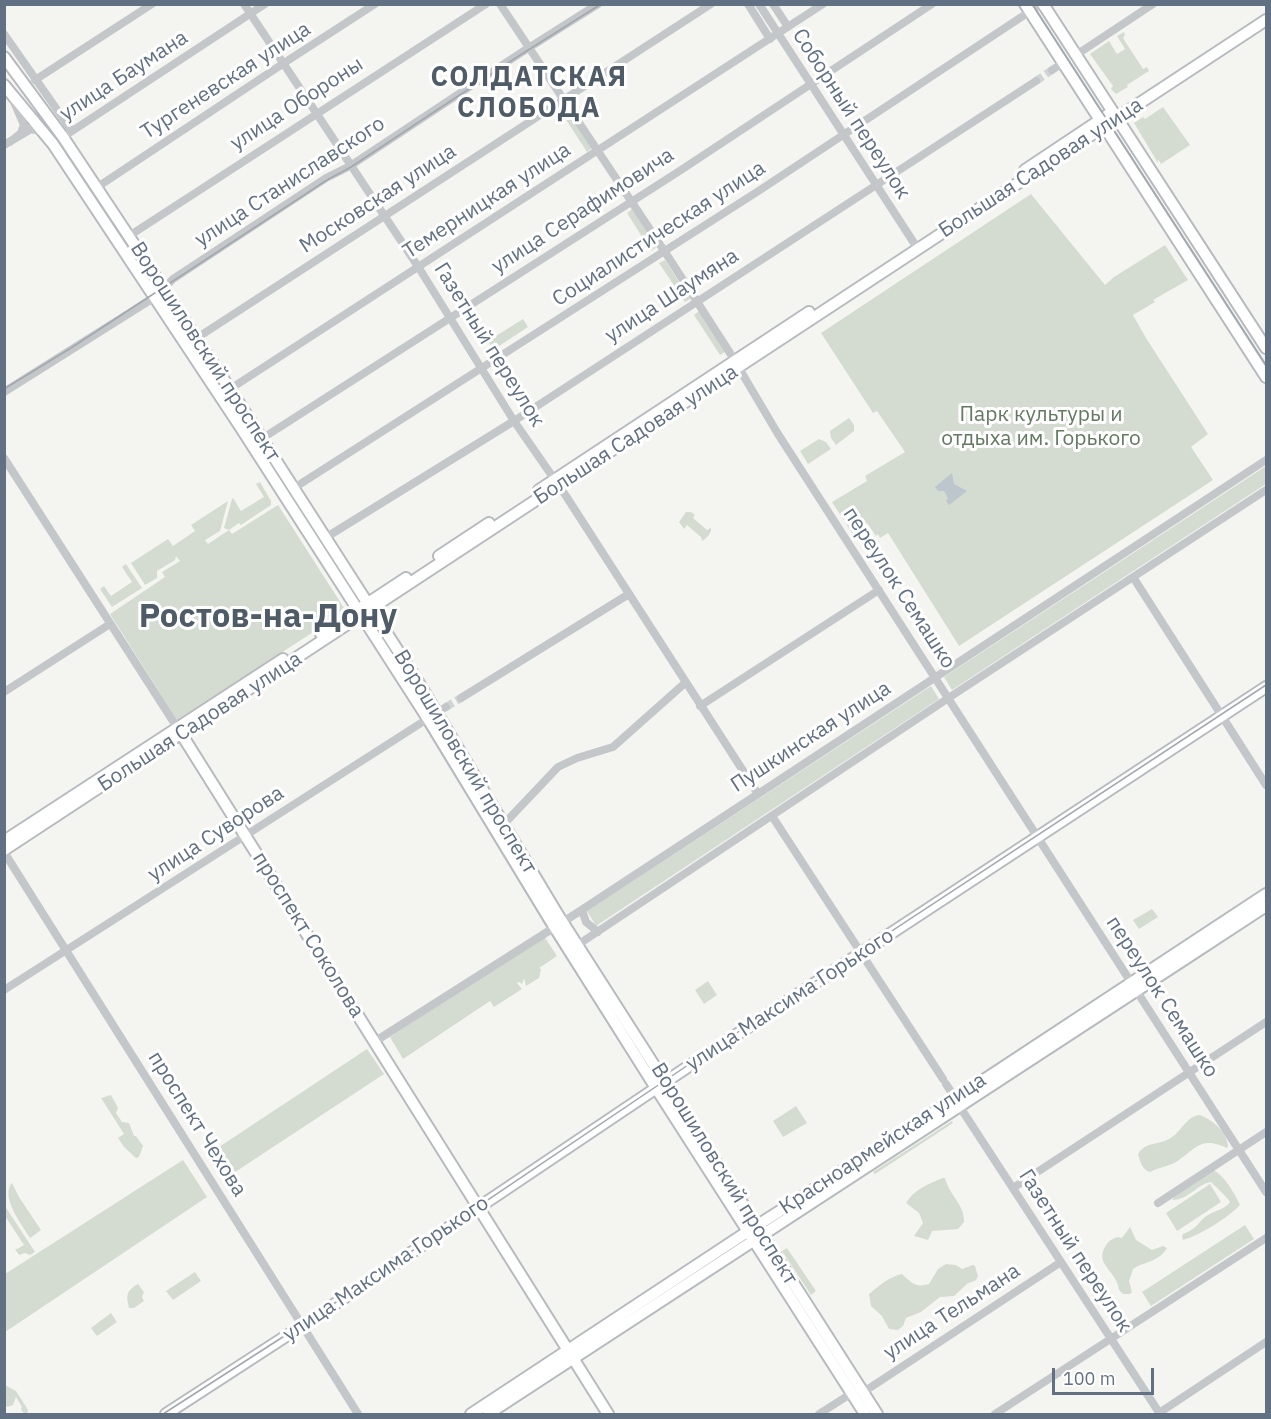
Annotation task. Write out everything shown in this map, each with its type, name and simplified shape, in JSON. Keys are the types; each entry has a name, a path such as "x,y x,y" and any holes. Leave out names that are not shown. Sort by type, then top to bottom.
{"main road":[{"path":"1042,4 1266,348"},
{"path":"1027,8 1266,377"},
{"name":"Большая Садовая улица","path":"4,851 180,732 1101,124 1266,11"},
{"name":"Большая Садовая улица","path":"1114,115 1266,20"},
{"name":"Ворошиловский проспект","path":"4,57 68,134 96,188 294,488 365,610"},
{"name":"Ворошиловский проспект","path":"6,87 44,132 252,445 437,713 558,924"},
{"name":"Большая Садовая улица","path":"736,365 914,243 1101,124"},
{"name":"улица Максима Горького","path":"166,1414 301,1327 661,1085 1266,687"},
{"name":"Ворошиловский проспект","path":"437,713 573,948 857,1393 877,1414"},
{"name":"Большая Садовая улица","path":"4,840 180,732"},
{"name":"проспект Соколова","path":"180,732 608,1414"},
{"name":"Красноармейская улица","path":"1135,987 1266,894"},
{"name":"Красноармейская улица","path":"471,1414 570,1354 1135,987 1266,906"},
{"name":"Красноармейская улица","path":"488,1414 570,1354"},
{"name":"Ворошиловский проспект","path":"857,1393 865,1414"}],"street":[{"path":"35,80 152,4"},
{"name":"Газетный переулок","path":"244,4 419,268 514,421 557,483 758,794"},
{"name":"улица Баумана","path":"68,134 265,4"},
{"name":"Тургеневская улица","path":"96,188 375,4"},
{"name":"улица Обороны","path":"129,236 486,4"},
{"name":"переулок Семашко","path":"500,4 665,252 948,698 1266,1192"},
{"name":"улица Станиславского","path":"4,392 154,297 173,279 326,178 350,166 598,4"},
{"name":"Московская улица","path":"186,345 711,4"},
{"name":"Соборный переулок","path":"748,4 810,84 914,243"},
{"name":"Соборный переулок","path":"759,4 774,37"},
{"name":"Соборный переулок","path":"773,4 788,27"},
{"name":"Темерницкая улица","path":"230,388 419,268 823,4"},
{"name":"улица Серафимовича","path":"252,445 932,4"},
{"name":"Социалистическая улица","path":"294,488 665,252 843,135 1027,8 1042,4"},
{"path":"1076,55 1153,4"},
{"name":"Ворошиловский проспект","path":"4,34 68,134"},
{"path":"1052,70 1063,63"},
{"name":"улица Шаумяна","path":"325,538 514,421 1036,81"},
{"path":"6,87 24,125 21,133 7,143"},
{"path":"7,143 31,129 44,132"},
{"name":"проспект Соколова","path":"4,458 180,732"},
{"name":"Пушкинская улица","path":"374,1042 582,910 1266,460"},
{"name":"Пушкинская улица","path":"573,948 948,698 1266,490"},
{"path":"1133,577 1266,785"},
{"path":"700,706 879,590"},
{"path":"461,698 629,594"},
{"path":"4,693 110,624"},
{"path":"503,825 558,767 613,747 685,683"},
{"name":"улица Суворова","path":"4,990 437,713"},
{"name":"Газетный переулок","path":"772,816 1160,1414"},
{"name":"проспект Чехова","path":"4,851 301,1327 358,1414"},
{"path":"582,910 586,922 598,932"},
{"path":"1013,1188 1266,1023"},
{"path":"1158,1203 1266,1132"},
{"path":"995,1414 1266,1238"},
{"name":"улица Тельмана","path":"819,1414 857,1393 1061,1262"},
{"path":"1160,1414 1266,1342"}],"green space":[{"path":"1124,32 1123,38 1143,69 1147,67 1149,71 1116,94 1111,89 1113,86 1090,54 1109,41 1117,54 1125,49 1117,36"},
{"path":"1163,107 1190,145 1161,164 1158,159 1158,163 1134,123 1143,117 1145,119"},
{"path":"568,111 592,148 587,152 563,115"},
{"name":"Парк культуры и отдыха им. Горького","path":"1031,194 1105,285 1165,245 1188,280 1153,300 1155,302 1133,315 1208,434 1191,447 1213,480 959,646 888,533 880,538 867,523 852,533 832,502 867,481 865,476 905,452 877,411 873,413 821,333"},
{"path":"632,209 657,247 651,251 627,213"},
{"path":"665,260 690,299 685,302 659,263"},
{"path":"699,311 725,352 720,355 694,315"},
{"path":"523,319 528,327 493,350 488,341"},
{"path":"849,418 854,425 854,431 836,445 831,438 830,431"},
{"path":"819,439 826,442 831,449 808,464 800,451"},
{"path":"1266,466 1266,484 952,690 944,677"},
{"path":"260,482 271,505 241,525 239,523 229,530 224,528 232,499 241,511 264,497 256,484"},
{"path":"228,501 220,531 205,540 208,544 229,530 232,534 278,505 346,611 177,720 110,614 165,577 162,572 180,561 176,556 175,560 157,571 157,578 145,585 131,563 168,539 173,546 195,531 191,525"},
{"path":"686,512 695,515 693,518 707,530 711,528 711,532 702,541 701,537 687,525 684,529 679,522"},
{"path":"126,564 142,588 112,607 100,589 104,586 111,596 132,582 122,567"},
{"path":"931,686 939,699 596,926 587,911"},
{"path":"1152,909 1158,917 1139,929 1133,920"},
{"path":"544,936 557,956 539,968 541,969 539,978 526,986 524,978 522,984 517,983 522,989 494,1007 490,1001 403,1059 390,1037"},
{"path":"708,981 717,995 704,1004 695,990"},
{"path":"367,1049 384,1074 223,1180 207,1155"},
{"path":"111,1095 118,1108 116,1113 122,1122 129,1123 134,1136 143,1146 139,1157 136,1158 118,1138 124,1134 101,1098"},
{"path":"796,1106 807,1123 783,1137 773,1121"},
{"path":"1200,1115 1210,1120 1222,1131 1227,1141 1227,1148 1217,1144 1203,1144 1172,1164 1150,1172 1145,1169 1138,1154 1144,1147 1169,1139 1187,1121"},
{"path":"952,1121 953,1123 875,1174 873,1172"},
{"path":"183,1160 207,1197 5,1332 5,1274"},
{"path":"1213,1170 1225,1180 1240,1205 1213,1226 1183,1240 1183,1234 1230,1202 1211,1182 1183,1197 1172,1200"},
{"path":"943,1178 962,1210 964,1222 958,1229 932,1231 928,1240 914,1236 923,1223 919,1213 906,1203 917,1191"},
{"path":"12,1183 41,1230 30,1238 10,1202 8,1195"},
{"path":"1210,1184 1221,1202 1177,1231 1166,1213"},
{"path":"5,1206 35,1252 30,1255 25,1253 19,1255 15,1249 24,1245 5,1216"},
{"path":"1245,1225 1254,1239 1151,1306 1142,1292"},
{"path":"1130,1227 1136,1240 1152,1250 1163,1246 1167,1248 1156,1259 1133,1269 1129,1281 1132,1292 1123,1294 1105,1265 1102,1255 1111,1240 1122,1238"},
{"path":"787,1248 816,1291 811,1295 782,1251"},
{"path":"946,1264 956,1265 962,1269 973,1265 978,1276 954,1296 940,1297 921,1312 906,1318 903,1326 898,1330 889,1329 882,1316 871,1306 869,1294 889,1279 902,1274 917,1285 929,1284 938,1269"},
{"path":"195,1272 201,1281 173,1300 166,1291"},
{"path":"138,1284 144,1292 142,1297 144,1301 134,1308 129,1308 128,1294"},
{"path":"111,1313 117,1322 97,1336 91,1328"},
{"path":"5,1385 16,1391 28,1410 27,1414 24,1414 16,1397 13,1405 7,1407"}],"shaded area":[{"path":"952,473 954,484 967,491 949,505 944,491 938,491 935,487"}],"tunnel":[{"path":"1036,81 1052,70"},
{"path":"446,707 461,698"}],"tram line":[{"path":"4,389 71,348 601,4"},
{"path":"1032,4 1266,365"},
{"path":"163,1414 317,1315 697,1059 1266,685"}],"district":[{"name":"СОЛДАТСКАЯ СЛОБОДА","path":"529,94"},
{"name":"Ростов-на-Дону","path":"268,617"}]}
